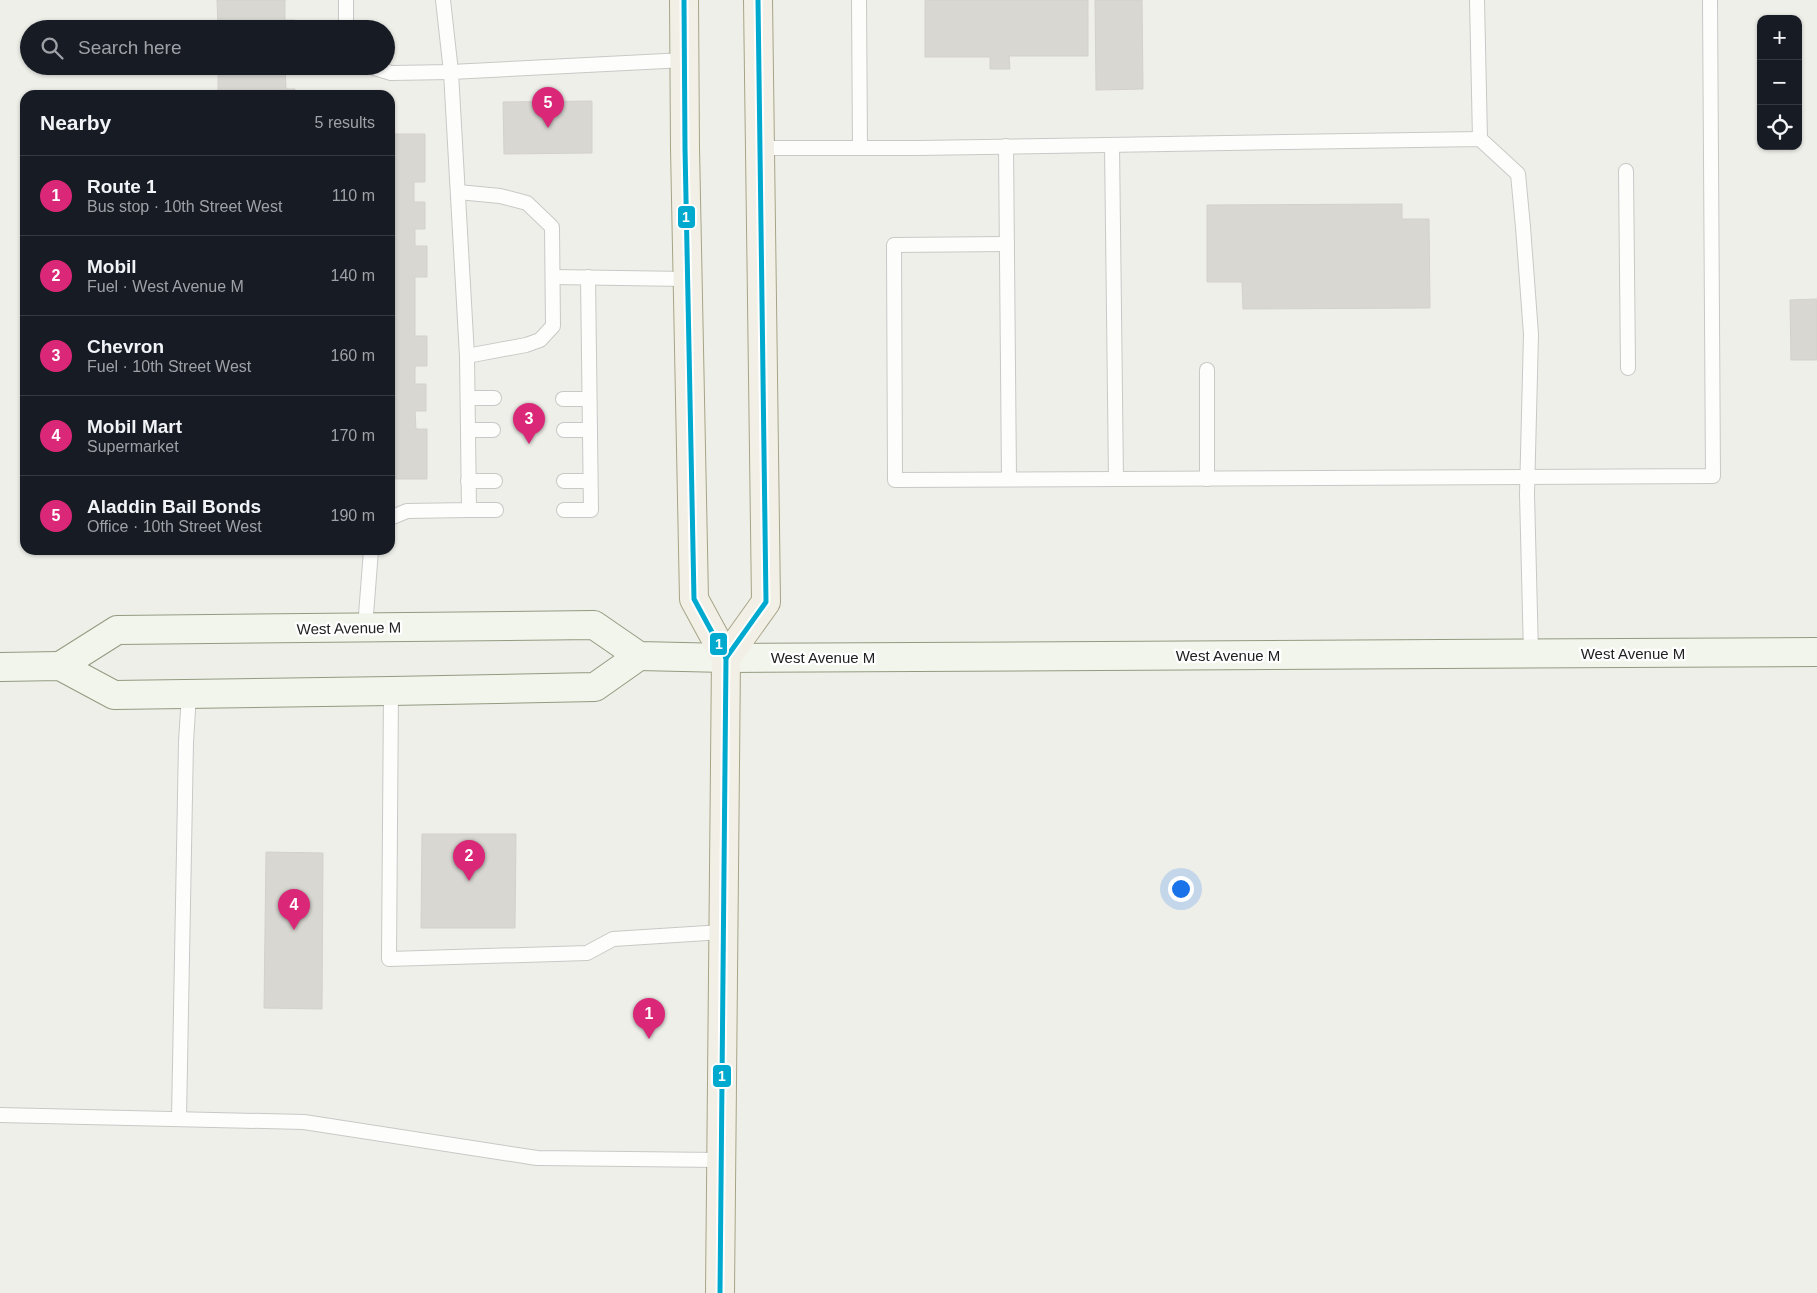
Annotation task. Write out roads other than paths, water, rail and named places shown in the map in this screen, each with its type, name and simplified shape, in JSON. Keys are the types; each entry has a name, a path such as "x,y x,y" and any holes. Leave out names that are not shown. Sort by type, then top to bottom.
{"main road":[{"path":"684,0 687,279 694,599 726,658 720,1293"},
{"path":"726,658 766,602 758,0"},
{"name":"West Avenue M","path":"60,666 117,630 594,626 640,656 726,658 1817,652"},
{"path":"0,667 60,666 114,695 391,691 595,687 640,656"}],"lane":[{"path":"346,0 346,20"},
{"path":"443,0 451,72 467,356 469,510"},
{"path":"859,0 860,147"},
{"path":"1477,0 1480,139"},
{"path":"1007,244 894,245 895,480 1713,476 1710,0"},
{"path":"395,73 451,72 685,60"},
{"path":"760,148 1480,139 1518,174 1531,334 1526,494 1531,654"},
{"path":"1112,145 1116,479"},
{"path":"1006,146 1009,479"},
{"path":"1626,172 1628,368"},
{"path":"458,192 500,196 527,203 552,227 553,326 540,340 526,345 467,356"},
{"path":"553,277 687,279"},
{"path":"564,510 591,510 588,277"},
{"path":"1207,370 1207,479"},
{"path":"468,398 494,398"},
{"path":"563,399 589,399"},
{"path":"468,430 493,430"},
{"path":"564,430 589,430"},
{"path":"468,482 495,481"},
{"path":"564,481 590,482"},
{"path":"395,516 408,511 496,510"},
{"path":"365,628 371,555"},
{"path":"391,691 389,959 587,953 613,939 723,932"},
{"path":"179,1119 188,694"},
{"path":"0,1115 304,1122 537,1158 720,1160"}],"place":[{"name":"Aladdin Bail Bonds","path":"548,128"},
{"name":"Chevron","path":"529,444"},
{"name":"Mobil","path":"469,881"},
{"name":"Mobil Mart","path":"294,930"},
{"name":"Route 1","path":"649,1039"}]}
